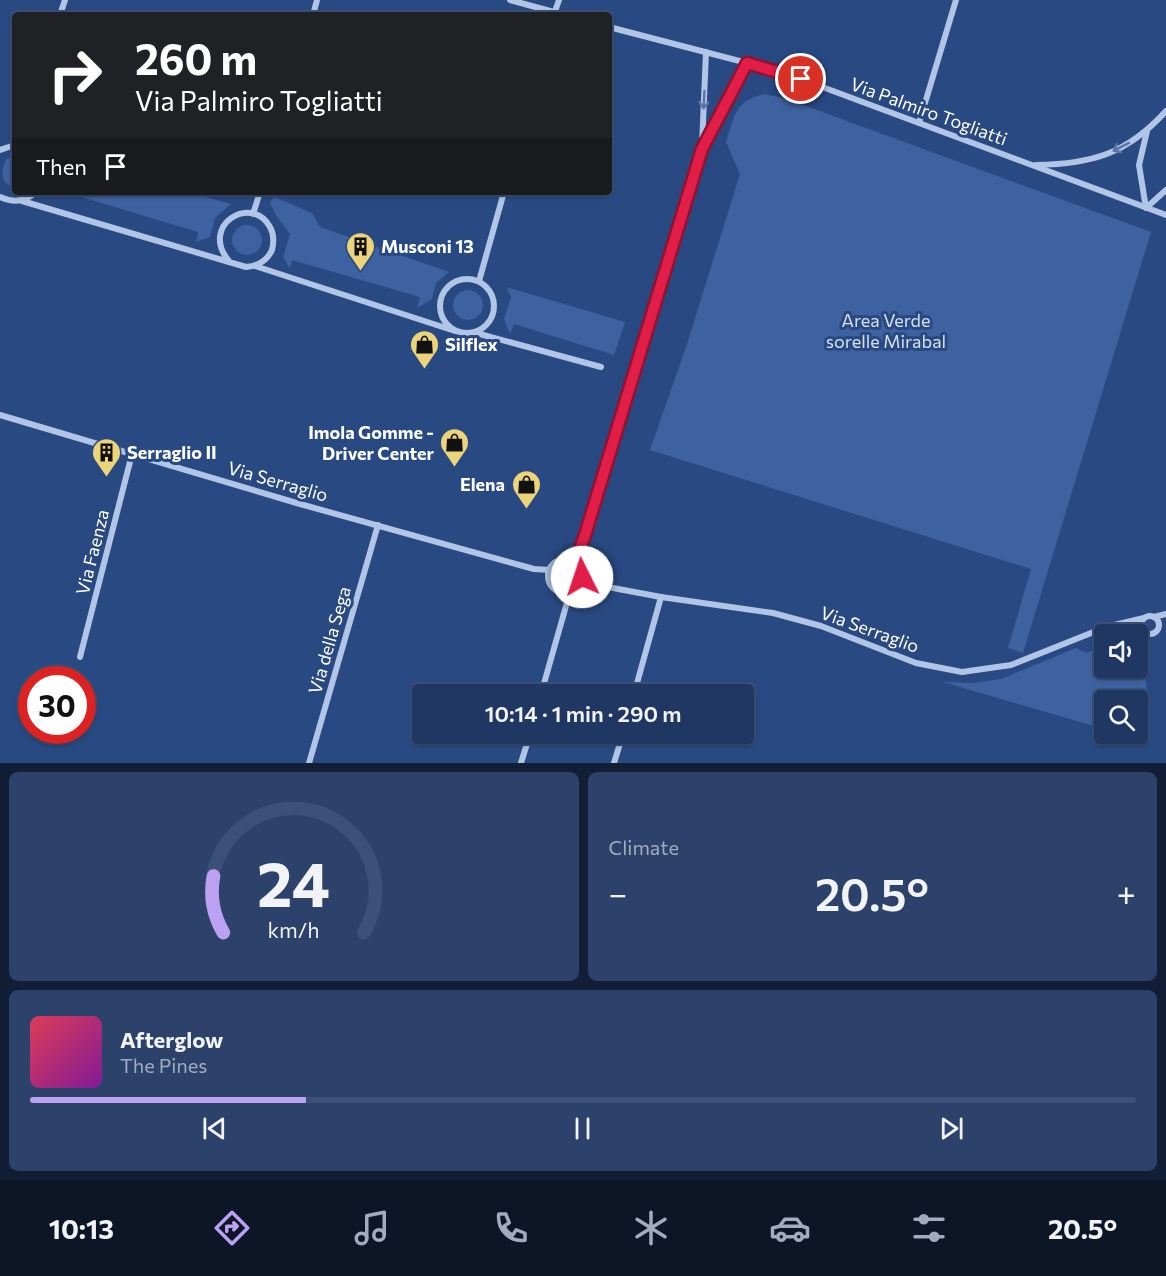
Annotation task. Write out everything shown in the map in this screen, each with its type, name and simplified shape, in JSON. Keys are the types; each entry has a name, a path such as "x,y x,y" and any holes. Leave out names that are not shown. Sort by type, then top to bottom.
{"street":[{"path":"510,0 548,12"},
{"path":"919,123 956,0"},
{"name":"Via Palmiro Togliatti","path":"612,28 782,72 1166,215"},
{"path":"702,149 706,52"},
{"path":"544,684 570,592 581,582 582,573 575,562 589,524 702,149 747,63"},
{"path":"1032,165 1085,162 1120,149 1147,131 1166,111"},
{"path":"1146,208 1139,165 1147,131"},
{"path":"1146,208 1166,190"},
{"path":"22,201 31,195"},
{"path":"253,213 259,195"},
{"path":"479,281 503,195"},
{"path":"0,196 7,200 22,201 229,261 237,266 255,266 462,334 476,333 601,367"},
{"path":"229,261 220,245 219,236 222,228 235,215 253,213 268,223 274,239 268,256 255,266"},
{"path":"455,331 447,326 442,318 441,299 445,290 452,283 460,279 470,279 479,281 492,294 495,303 491,321 476,333"},
{"name":"Via Serraglio","path":"0,415 534,569 550,570 560,560 575,562"},
{"name":"Via Faenza","path":"80,657 132,454"},
{"name":"Via della Sega","path":"309,763 378,525"},
{"path":"550,570 549,580 555,589 560,592 570,592"},
{"name":"Via Serraglio","path":"581,582 661,597 772,613 821,626 916,663 962,672 1011,665 1106,627 1144,618"},
{"path":"637,684 661,597"},
{"path":"1140,624 1144,618 1166,614"},
{"path":"1148,634 1157,631 1163,624 1154,616"},
{"path":"1125,622 1130,624"},
{"path":"521,763 527,744"},
{"path":"614,763 620,744"}],"green space":[{"name":"Area Verde sorelle Mirabal","path":"764,94 784,98 1151,232 1023,653 1008,648 1031,569 650,450 687,344 740,174 726,142 737,111 747,101"},
{"path":"12,158 12,186 6,183 2,172 7,159"},
{"path":"75,195 199,195 231,204 215,218 210,237 196,242 198,232"},
{"path":"274,197 312,213 320,227 449,272 436,283 432,299 417,308 420,297 292,260 290,269 283,257 290,234 270,203"},
{"path":"247,225 258,229 262,240 258,251 247,255 236,251 232,240 236,229"},
{"path":"506,287 625,322 614,355 514,324 510,334 504,319 511,297"},
{"path":"468,290 479,294 483,305 479,316 468,320 457,316 453,305 457,294"},
{"path":"1076,648 1086,653 1094,650 1094,678 1146,678 1147,690 1094,690 1094,726 943,682 973,683 1001,679"}],"place":[{"name":"Musconi 13","path":"360,272"},
{"name":"Silflex","path":"424,370"},
{"name":"Imola Gomme - Driver Center","path":"455,468"},
{"name":"Serraglio II","path":"106,478"},
{"name":"Elena","path":"526,510"}],"route":[{"path":"582,577 575,562 702,149 747,63 801,79"}]}
